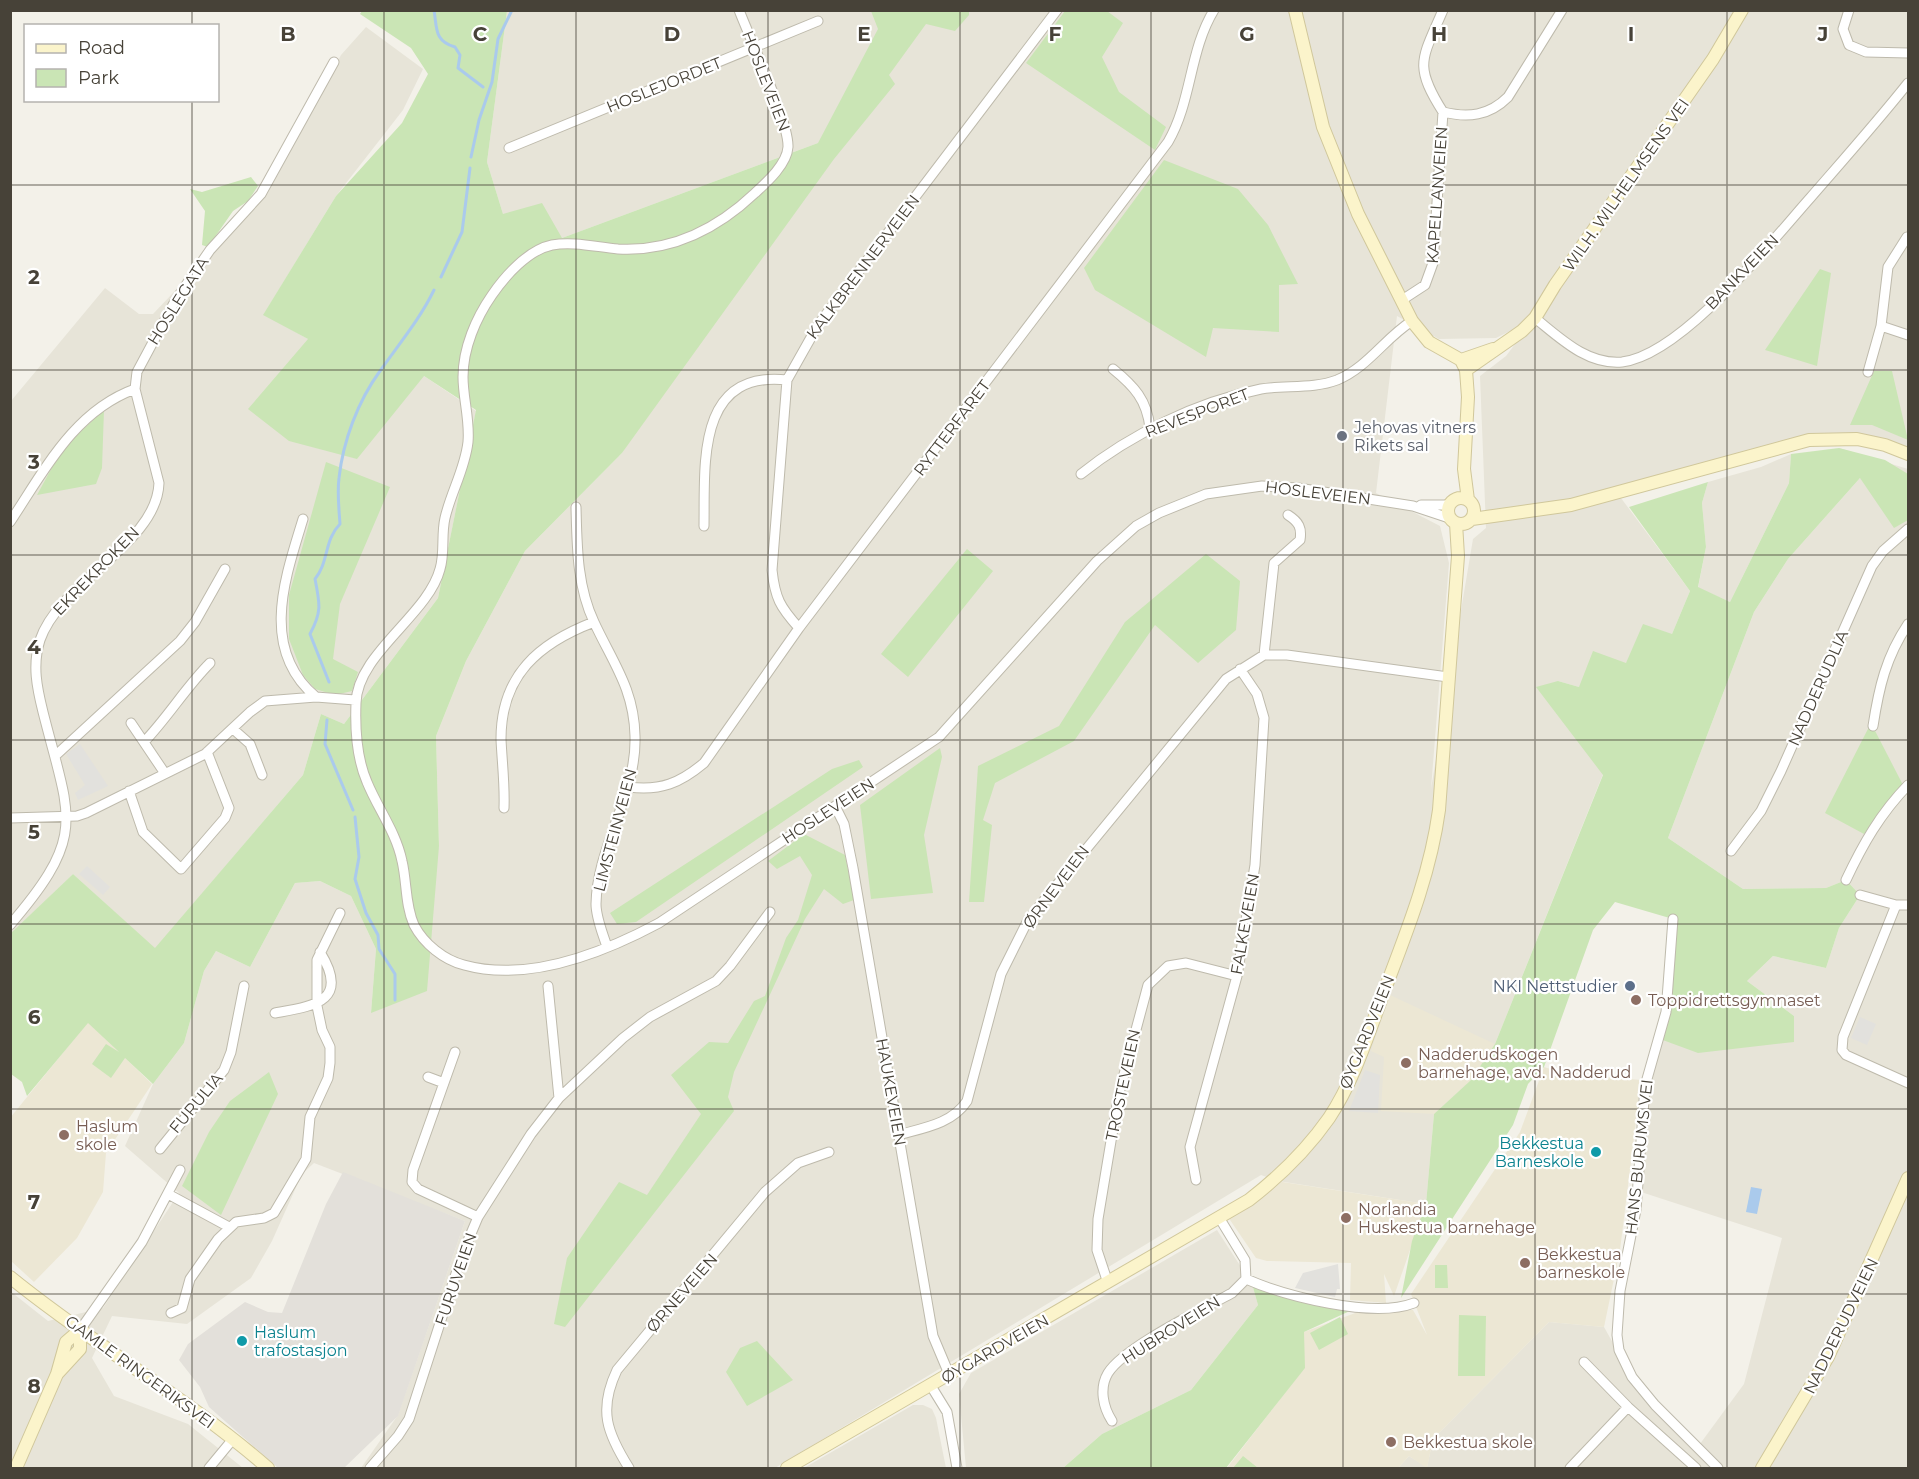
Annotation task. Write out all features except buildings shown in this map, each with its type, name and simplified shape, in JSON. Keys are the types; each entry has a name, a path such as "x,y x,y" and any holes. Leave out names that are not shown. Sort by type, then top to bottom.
{"street":[{"name":"HOSLEVEIEN","path":"739,10 787,134 788,149 785,159 759,189 718,224 670,244 631,249 562,244 537,251 506,278 481,314 466,351 463,375 468,440 464,462 444,522 440,569 425,596 374,660 355,700 361,768 394,833 403,862 415,926 436,951 462,965 513,969 563,962 607,947 660,924 939,737 1097,561 1136,526 1159,513 1206,494 1262,486 1298,488 1413,506 1453,521 1471,520 1593,500 1809,440 1857,439 1885,445 1908,454"},
{"name":"RYTTERFARET","path":"629,787 662,788 684,780 704,763 799,628 1168,142 1177,127 1201,33 1214,10"},
{"path":"1296,10 1316,101 1335,160 1358,214 1412,321 1429,342 1464,365 1468,397 1461,501"},
{"path":"1443,10 1423,62 1426,85 1443,112 1470,117 1499,106 1508,97 1562,10"},
{"name":"WILH. WILHELMSENS VEI","path":"1464,365 1475,353 1497,348 1522,331 1535,318 1555,285 1713,59 1742,10"},
{"path":"1850,10 1843,29 1849,45 1866,52 1908,54"},
{"name":"KALKBRENNERVEIEN","path":"799,628 783,611 776,596 772,570 787,380 818,325 1056,11"},
{"name":"HOSLEJORDET","path":"509,148 754,50 818,21"},
{"name":"HOSLEGATA","path":"135,389 137,372 175,301 210,250 261,194 334,62"},
{"name":"BANKVEIEN","path":"1535,318 1563,340 1595,359 1620,362 1635,359 1653,350 1684,329 1725,294 1908,83"},
{"name":"KAPELLANVEIEN","path":"1402,300 1425,285 1433,263 1443,112"},
{"path":"1868,372 1881,326 1888,267 1907,237"},
{"name":"REVESPORET","path":"1081,474 1130,439 1150,428 1246,392 1334,381 1349,374 1372,357 1394,334 1412,321"},
{"path":"1881,326 1908,335"},
{"path":"1113,369 1138,392 1149,414 1150,428"},
{"path":"704,526 705,457 709,431 714,417 722,405 745,384 769,378 787,380"},
{"path":"10,522 50,462 87,416 103,404 135,389"},
{"name":"EKREKROKEN","path":"10,926 55,867 65,838 68,816 63,783 38,693 35,673 40,639 53,614 133,535 147,518 158,496 159,483 135,389"},
{"name":"HOSLEVEIEN","path":"1413,506 1461,501 1493,512 1510,514"},
{"name":"ØYGARDVEIEN","path":"787,1468 1220,1219 1274,1181 1301,1155 1330,1116 1353,1074 1419,898 1433,850 1458,553 1453,521 1461,501 1474,508 1458,553"},
{"name":"LIMSTEINVEIEN","path":"576,507 580,577 594,622 630,694 636,739 629,787 598,884 596,906 607,947"},
{"path":"1288,515 1302,530 1300,540 1274,563 1264,655 1287,655 1448,677"},
{"path":"303,519 282,591 280,614 286,652 306,689 316,697"},
{"name":"NADDERUDLIA","path":"1731,851 1761,811 1776,781 1872,566 1883,551 1908,529"},
{"path":"55,756 180,641 195,622 225,569"},
{"path":"504,808 502,713 513,686 528,663 541,649 556,638 594,622"},
{"path":"1873,726 1882,672 1890,652 1908,624"},
{"name":"ØRNEVEIEN","path":"898,1135 932,1126 960,1112 967,1101 1001,974 1028,920 1207,700 1226,679 1264,655"},
{"path":"144,742 171,713 196,677 210,663"},
{"name":"FALKEVEIEN","path":"1196,1180 1190,1147 1238,976 1255,865 1265,738 1262,703 1240,669"},
{"path":"10,818 68,816 86,813 207,752 265,701 316,697 355,700"},
{"path":"130,723 164,772"},
{"path":"233,729 250,744 262,775"},
{"path":"129,791 143,832 181,869 225,818 229,808 207,752"},
{"path":"1846,880 1864,840 1882,814 1908,785"},
{"name":"HAUKEVEIEN","path":"836,808 844,824 853,868 933,1336 950,1374"},
{"path":"1860,895 1896,905 1908,905"},
{"path":"1896,905 1844,1037 1842,1050 1846,1055 1908,1083"},
{"name":"FURUVEIEN","path":"370,1468 398,1436 409,1419 462,1255 478,1217 531,1134 559,1098 593,1064 650,1017 716,981 770,912"},
{"path":"171,1313 182,1308 193,1273 229,1227 242,1220 264,1218 274,1212 308,1153 310,1117 328,1078 330,1063 330,1047 322,1030 317,1006 316,972 320,952 340,913"},
{"name":"HANS BURUMS VEI","path":"1673,919 1666,1012 1645,1086 1636,1210 1620,1291 1617,1335 1619,1350 1632,1377 1655,1405 1718,1468"},
{"path":"275,1013 317,1006 327,996 330,988 330,975 320,952"},
{"name":"TROSTEVEIEN","path":"1108,1283 1097,1250 1098,1219 1119,1093 1148,985 1168,966 1186,963 1238,976"},
{"name":"FURULIA","path":"160,1149 224,1070 231,1052 244,986"},
{"path":"548,986 559,1098"},
{"path":"455,1053 413,1170 412,1182 418,1189 478,1217"},
{"path":"428,1077 444,1083"},
{"name":"ØRNEVEIEN","path":"629,1468 609,1433 606,1420 607,1398 617,1370 765,1192 798,1163 829,1152"},
{"path":"16,1468 57,1374 66,1342 80,1330 142,1242 180,1170"},
{"name":"NADDERUDVEIEN","path":"1762,1468 1828,1357 1908,1178"},
{"path":"168,1194 229,1227"},
{"path":"1220,1219 1245,1260 1246,1279 1321,1302 1380,1308 1404,1307 1414,1304"},
{"name":"GAMLE RINGERIKSVEI","path":"10,1277 233,1439 268,1468"},
{"name":"HUBROVEIEN","path":"1112,1421 1103,1401 1104,1384 1109,1372 1123,1356 1232,1293 1246,1279"},
{"path":"1584,1362 1628,1407 1695,1468"},
{"path":"931,1386 947,1412 957,1468"},
{"path":"1570,1468 1628,1407"},
{"path":"210,1468 233,1439"}],"shaded area":[{"path":"507,11 1908,11 1908,452 1833,438 1618,494 1690,591 1672,634 1626,663 1579,687 1558,681 1603,774 1495,1044 1471,1080 1434,1114 1426,1204 1278,1181 1261,1175 775,1468 361,1468 398,1415 465,1221 314,1163 302,1174 272,1241 251,1278 187,1324 112,1316 92,1358 114,1396 188,1424 243,1468 11,1468 10,1291 48,1321 103,1308 179,1193 125,1146 153,1084 184,1043 204,971 216,951 250,967 295,883 320,881 351,896 376,949 371,1013 439,846 436,736 466,661 525,551 622,453 818,143 562,238 503,214 487,162","holes":["1397,316 1439,339 1496,338 1534,319 1506,356 1480,376 1486,528 1473,539 1431,789 1449,563 1440,526 1376,493"]},
{"path":"366,27 423,69 403,110 336,196 264,314 308,339 424,376 476,411 438,598 344,724 321,714 303,775 155,949 73,874 11,934 11,401 105,288 139,314 153,314 268,193 341,55"},
{"path":"1839,448 1908,469 1908,1468 1398,1468 1409,1456 1427,1467 1433,1439 1549,1322 1604,1327 1632,1377 1697,1448 1744,1384 1782,1238 1638,1191 1642,1109 1660,1039 1794,1016 1747,981 1773,956 1826,968 1839,928 1860,895 1846,880 1826,888 1743,889 1668,838 1754,612 1788,559 1860,478"},
{"path":"1791,454 1789,483 1730,602 1698,588 1706,547 1702,503 1708,482 1761,467"},
{"path":"80,744 108,786 78,800 75,793 85,785 66,754"},
{"path":"87,866 110,887 103,895 79,874"},
{"path":"1390,995 1495,1044 1471,1080 1434,1114 1381,1111 1384,1057 1371,1051"},
{"path":"1860,1017 1876,1024 1867,1045 1851,1038"},
{"name":"Haslum skole","path":"88,1022 152,1084 106,1153 103,1192 77,1238 34,1282 11,1261 10,1118"},
{"name":"Bekkestua barneskole","path":"1544,1067 1563,1073 1641,1080 1620,1250 1604,1327 1549,1322 1433,1439 1427,1468 1409,1456 1398,1468 1227,1468 1304,1368 1304,1332 1366,1309 1413,1310 1427,1335 1411,1294 1520,1132"},
{"path":"1365,1070 1380,1075 1378,1113 1349,1111"},
{"path":"343,1172 465,1221 398,1416 344,1468 278,1468 209,1407 200,1387 179,1360 188,1344 245,1302 268,1312 282,1313 326,1204"},
{"path":"1276,1181 1426,1204 1394,1296 1384,1274 1386,1303 1350,1300 1351,1263 1267,1261 1256,1258 1228,1217"},
{"path":"1217,1230 1252,1284 1258,1305 1191,1390 1102,1434 1063,1468 966,1468 959,1394 971,1373"},
{"path":"1338,1264 1340,1289 1337,1289 1335,1297 1295,1288 1303,1273"},
{"path":"913,1405 923,1405 932,1409 936,1418 946,1468 804,1468"}],"green space":[{"path":"362,11 507,11 487,162 503,214 542,203 562,238 818,143 878,29 871,11 969,11 969,15 955,31 926,24 889,75 895,84 834,159 622,453 525,551 466,661 436,736 439,846 427,991 371,1013 376,949 351,896 320,881 295,883 250,967 216,951 204,971 184,1043 153,1084 125,1058 111,1078 92,1064 106,1044 119,1052 88,1023 27,1096 22,1082 11,1074 10,934 73,874 155,948 303,775 321,714 344,724 438,598 476,410 424,376 357,459 289,441 248,409 308,339 263,315 336,196 402,123 428,74 411,48 360,14"},
{"path":"1065,11 1107,11 1123,23 1102,57 1119,92 1166,127 1155,150 1026,63"},
{"path":"1164,160 1238,189 1268,225 1298,284 1279,285 1279,332 1213,328 1206,357 1095,290 1084,268"},
{"path":"251,177 258,186 248,201 233,211 208,247 202,245 205,211 190,189 202,192"},
{"path":"1820,269 1831,273 1817,366 1765,350"},
{"path":"1874,371 1892,371 1908,440 1872,425 1850,425"},
{"path":"104,410 102,468 96,484 37,495 62,449"},
{"path":"1839,448 1885,460 1908,474 1908,520 1894,528 1860,478 1788,559 1754,612 1668,838 1743,889 1826,888 1846,880 1860,895 1839,928 1826,968 1773,956 1747,981 1794,1016 1794,1042 1698,1053 1660,1039 1673,919 1615,902 1593,930 1544,1067 1528,1084 1513,1125 1401,1298 1412,1241 1426,1204 1434,1114 1471,1080 1495,1044 1603,775 1536,687 1558,681 1579,687 1593,651 1626,663 1643,624 1672,634 1690,591 1629,507 1708,482 1702,503 1706,547 1698,587 1730,602 1789,483 1791,454"},
{"path":"326,462 390,487 340,604 333,659 358,672 352,691 335,695 315,689 303,675 289,639 289,595"},
{"path":"967,549 993,571 908,677 881,654"},
{"path":"1206,554 1240,581 1236,630 1198,663 1155,625 1074,741 995,783 983,820 992,825 984,902 969,902 978,766 1059,726 1125,622"},
{"path":"1871,723 1903,785 1864,834 1825,813"},
{"path":"940,748 942,757 924,835 933,893 871,899 860,805"},
{"path":"859,760 863,767 636,922 617,924 610,913 832,769"},
{"path":"804,834 845,855 854,900 843,904 824,889 805,919 734,1072 728,1097 734,1111 565,1327 554,1324 567,1258 619,1182 647,1195 701,1114 671,1075 709,1042 728,1043 754,1001 765,996 786,938 798,920 812,875 800,856 777,869 768,861"},
{"path":"269,1072 278,1094 221,1215 182,1186 209,1132 230,1101"},
{"path":"1435,1265 1447,1265 1448,1288 1435,1288"},
{"path":"1252,1284 1332,1309 1352,1310 1304,1332 1305,1368 1226,1468 1063,1468 1102,1434 1191,1390 1258,1305"},
{"path":"1459,1315 1486,1316 1485,1376 1458,1376"},
{"path":"1340,1317 1348,1334 1319,1350 1310,1333"},
{"path":"757,1341 793,1380 747,1406 726,1372 740,1348"},
{"path":"1243,1456 1258,1468 1233,1468"}],"water":[{"path":"1751,1187 1762,1189 1757,1214 1746,1212"}],"waterway":[{"path":"434,10 436,28 440,37 455,47 460,55 458,68 483,87"},
{"path":"471,157 479,120 492,82 498,39 512,10"},
{"path":"441,277 462,232 470,168"},
{"path":"329,682 310,634 317,620 319,608 315,579 323,565 331,537 340,524 338,484 344,450 358,408 365,395 416,321 434,290"},
{"path":"327,720 325,744 353,810"},
{"path":"355,817 359,857 355,879 366,913 378,935 379,949 395,974 395,1000"}],"place":[{"name":"Jehovas vitners Rikets sal","path":"1342,436"},
{"name":"NKI Nettstudier","path":"1630,986"},
{"name":"Toppidrettsgymnaset","path":"1636,1000"},
{"name":"Nadderudskogen barnehage, avd. Nadderud","path":"1406,1063"},
{"name":"Haslum skole","path":"64,1135"},
{"name":"Bekkestua Barneskole","path":"1596,1152"},
{"name":"Norlandia Huskestua barnehage","path":"1346,1218"},
{"name":"Bekkestua barneskole","path":"1525,1263"},
{"name":"Haslum trafostasjon","path":"242,1341"},
{"name":"Bekkestua skole","path":"1391,1442"}]}
